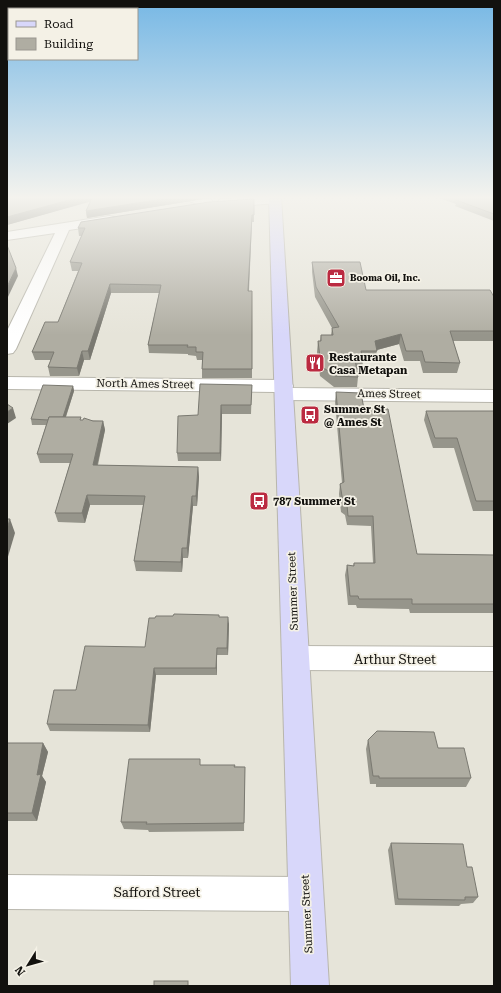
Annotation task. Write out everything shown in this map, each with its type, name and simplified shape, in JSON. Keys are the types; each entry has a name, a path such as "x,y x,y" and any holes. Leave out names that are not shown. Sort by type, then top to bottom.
{"main road":[{"name":"Summer Street","path":"277,242 310,986"}],"street":[{"path":"7,349 57,242"},
{"name":"North Ames Street","path":"7,383 284,390"},
{"name":"Ames Street","path":"284,390 494,396"},
{"name":"Arthur Street","path":"296,658 494,659"},
{"name":"Safford Street","path":"7,892 306,894"}],"building":[{"path":"79,242 251,242 248,291 252,291 252,369 202,369 203,352 196,352 196,347 187,347 188,345 148,345 161,285 110,284 88,351 82,351 77,368 48,367 54,352 32,352 45,322 58,322 82,263 70,262"},
{"path":"7,245 16,268 7,287"},
{"path":"312,262 360,262 366,290 490,290 494,297 494,331 450,331 460,363 425,362 422,351 406,351 401,334 375,341 377,351 361,351 363,359 355,359 358,377 335,376 321,366 318,341 321,341 321,335 333,335 332,328 339,327 316,287"},
{"path":"200,384 252,385 251,405 221,405 220,453 177,453 178,416 198,415"},
{"path":"43,385 73,386 63,417 49,417 48,420 31,419"},
{"path":"336,392 361,393 364,409 388,409 417,554 494,555 494,604 412,604 412,599 359,599 358,596 350,596 347,565 354,566 354,563 375,563 373,516 348,516 347,505 343,502 340,484 344,482"},
{"path":"7,404 13,408 7,412"},
{"path":"426,411 494,411 494,501 476,501 457,438 435,438"},
{"path":"49,417 81,417 80,420 83,420 84,418 93,421 103,421 93,465 198,467 196,496 192,496 187,548 182,548 181,562 134,561 145,496 87,495 82,513 55,513 73,454 37,454"},
{"path":"7,519 10,519 7,529"},
{"path":"174,614 219,615 219,617 228,617 227,648 217,648 216,668 154,668 148,725 47,724 54,690 76,690 85,646 145,647 149,618 155,618 156,616 173,616"},
{"path":"377,731 434,732 438,748 464,748 471,778 379,778 379,776 373,776 368,740"},
{"path":"7,743 43,743 37,775 41,774 32,813 7,813"},
{"path":"129,759 200,759 200,765 235,765 234,767 245,767 244,823 146,824 147,822 121,822"},
{"path":"391,843 463,844 467,867 472,867 478,897 465,897 465,900 398,899"},
{"path":"154,981 188,981 188,986 154,986"}],"place":[{"name":"Booma Oil, Inc.","path":"336,278"},
{"name":"Restaurante Casa Metapan","path":"315,363"},
{"name":"Summer St @ Ames St","path":"310,415"},
{"name":"787 Summer St","path":"259,501"}]}
